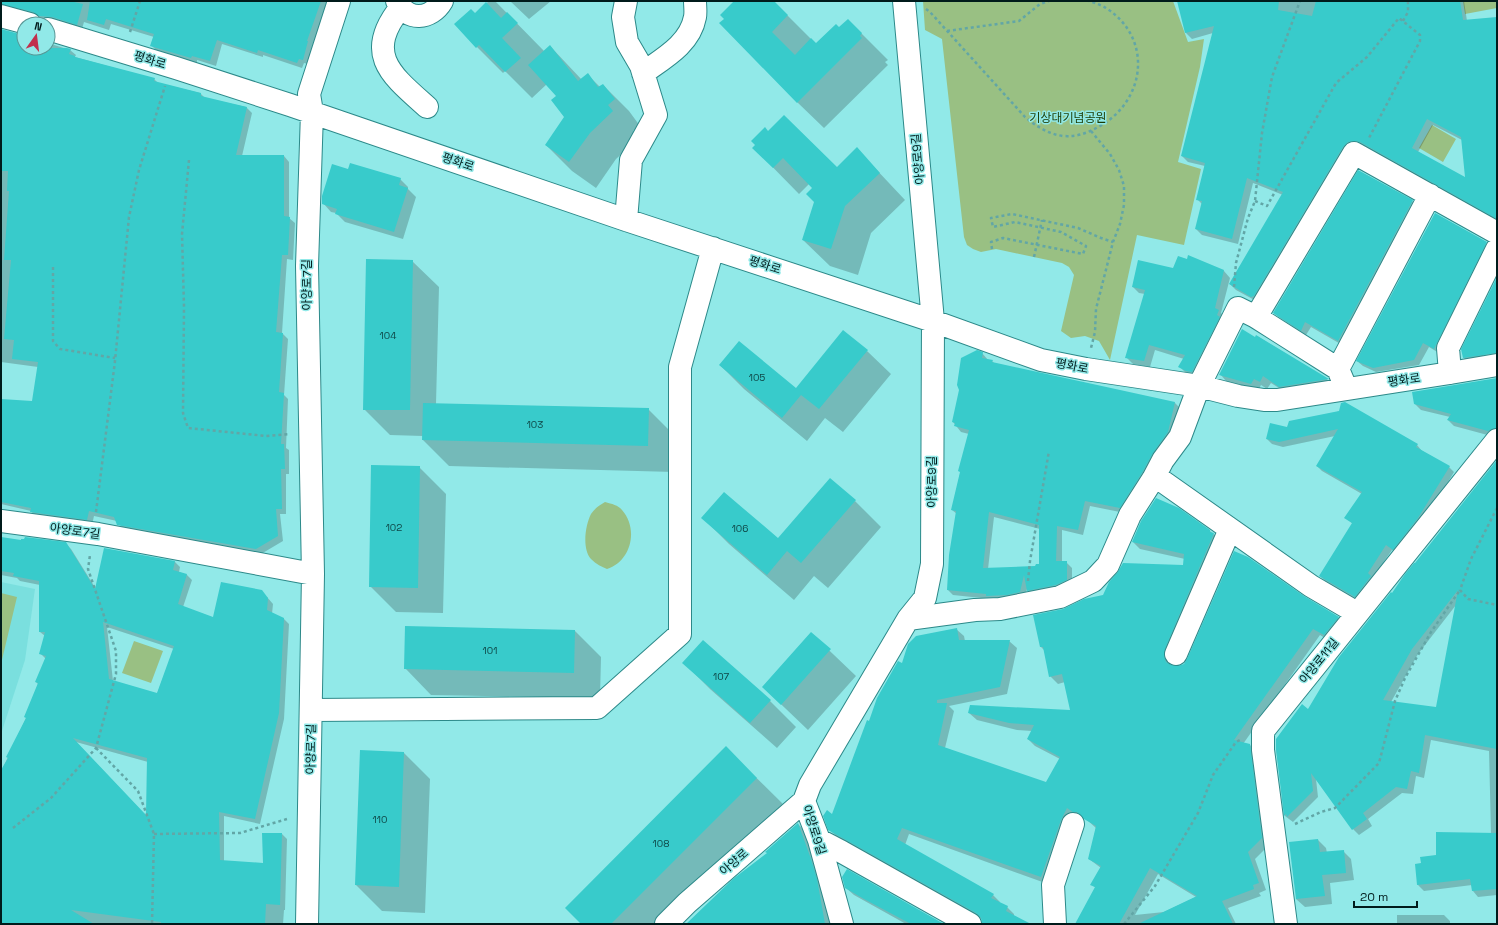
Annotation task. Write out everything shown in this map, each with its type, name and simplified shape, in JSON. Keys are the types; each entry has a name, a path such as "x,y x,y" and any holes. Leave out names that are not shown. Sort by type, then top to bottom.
{"street":[{"name":"아양로7길","path":"306,924 312,710 313,574 307,266 312,112 309,94 339,1"},
{"path":"427,107 398,80 389,69 382,51 384,35 399,4 409,14 425,16 438,8 442,1"},
{"path":"626,1 623,17 627,42 641,66 656,115 631,160 626,220"},
{"path":"643,73 679,47 690,34 695,16 695,1"},
{"name":"아양로9길","path":"842,924 818,840 804,801 810,785 908,619 925,598 932,564 933,321 914,4"},
{"path":"1,16 16,20"},
{"name":"평화로","path":"56,31 170,66 312,112 626,220 933,321 1041,360 1086,369 1199,386 1238,396 1264,400 1277,400 1342,379 1450,373 1497,364"},
{"path":"908,619 975,610 1000,609 1060,597 1093,581 1108,565 1130,515 1155,476 1163,460 1180,437 1199,386 1354,153 1497,233"},
{"path":"1247,312 1342,379 1430,195"},
{"path":"312,710 597,708 680,634 680,367 714,248"},
{"path":"1450,373 1448,348 1497,249"},
{"name":"아양로11길","path":"1263,735 1263,731 1497,440"},
{"path":"1155,476 1311,586 1357,613"},
{"name":"아양로7길","path":"1,521 93,533 313,574"},
{"path":"1176,654 1230,529"},
{"path":"1263,735 1263,750 1286,924"},
{"name":"아양로","path":"666,924 687,903 804,801"},
{"path":"1055,924 1053,884 1073,824"},
{"path":"818,840 970,924"}],"path":[{"path":"124,52 140,1"},
{"path":"947,31 1019,21 1039,2 1049,1"},
{"path":"914,4 930,12 1008,100 1025,117 1042,130 1062,136 1084,135 1105,123 1122,108 1133,91 1139,68 1136,44 1124,23 1106,8 1089,1"},
{"path":"1247,312 1234,287 1236,263 1248,218 1255,201 1262,133 1272,77 1300,1"},
{"path":"1403,21 1408,12 1408,1"},
{"path":"1255,201 1267,206 1336,83 1367,57 1399,18 1420,35 1420,41 1365,146 1354,153"},
{"path":"13,828 51,798 96,748 116,674 116,651 88,569 115,358 128,217 139,170 170,66"},
{"path":"1086,369 1095,332 1096,309 1124,206 1124,186 1119,170 1110,154 1091,131"},
{"path":"189,160 182,234 184,308 183,413 188,428 266,436 310,433"},
{"path":"992,249 991,242 1004,238 1083,254 1086,246 1061,232 1015,222 993,227 991,218 1012,214 1078,228 1113,242"},
{"path":"1034,257 1042,220"},
{"path":"53,267 53,341 60,349 115,358"},
{"path":"1027,603 1030,560 1049,451"},
{"path":"1273,828 1292,825 1321,812 1335,808 1379,763 1394,701 1404,678 1431,632 1460,590 1471,559 1497,508"},
{"path":"1460,590 1468,599 1497,605"},
{"path":"1124,924 1155,886 1198,813 1213,775 1236,742 1243,738 1263,735"},
{"path":"96,748 138,791 154,834 152,924"},
{"path":"154,834 240,833 309,813"}],"shaded area":[{"path":"1,582 35,589 25,660 1,734"}],"green space":[{"name":"기상대기념공원","path":"923,1 1173,1 1188,42 1204,39 1200,67 1178,162 1201,169 1184,245 1137,235 1110,360 1099,341 1085,336 1071,338 1061,331 1074,275 1069,267 1062,263 996,249 981,252 967,245 964,237 942,39 925,30"},
{"path":"1463,1 1497,1 1497,8 1465,14"},
{"path":"1432,125 1456,139 1443,162 1419,148"},
{"path":"605,502 617,506 622,510 630,526 631,535 630,544 622,560 607,569 591,559 588,555 585,544 587,525 591,514 596,508"},
{"path":"1,593 17,597 1,664"},
{"path":"134,641 163,651 151,683 122,673"}],"building":[{"path":"1,1 70,1 83,4 77,25 56,18 56,16 39,16 33,12 1,4"},
{"path":"90,1 321,1 307,41 303,60 299,59 297,63 258,50 257,53 217,40 210,61 192,56 191,58 150,46 154,34 106,19 104,25 87,20"},
{"path":"734,1 774,1 788,15 772,32 795,55 811,38 816,43 836,24 839,27 848,19 862,33 860,36 862,38 797,103 719,23 724,19 720,15"},
{"path":"1177,1 1279,1 1278,10 1312,16 1316,1 1460,1 1463,20 1497,17 1497,219 1360,142 1348,142 1343,147 1254,296 1251,297 1229,284 1283,192 1247,178 1232,239 1195,229 1202,201 1196,200 1205,163 1181,156 1214,26 1185,33","holes":["1427,119 1461,137 1465,177 1412,148"]},
{"path":"486,2 501,18 507,12 518,23 502,38 521,58 505,72 479,45 476,48 454,24 471,9 475,13"},
{"path":"1,29 16,33 16,56 56,56 56,48 67,48 71,49 69,54 75,57 155,78 154,81 201,93 201,96 247,107 236,155 284,155 284,216 290,217 288,255 282,255 276,332 283,333 279,392 284,393 281,444 284,444 285,469 281,469 282,509 276,509 278,536 256,549 117,525 114,517 89,511 87,520 30,512 31,508 1,502 1,399 32,401 38,362 12,359 14,340 4,339 11,260 4,260 9,191 7,191 8,171 1,171"},
{"path":"550,45 578,81 588,73 598,87 603,84 615,99 608,105 613,111 590,133 569,162 545,145 564,117 551,100 556,96 528,65"},
{"path":"784,115 837,167 857,147 880,173 845,206 831,249 802,240 814,202 806,194 812,188 783,158 773,168 752,148 755,145 751,141 765,127 768,131"},
{"path":"350,163 401,178 399,185 408,188 394,232 335,214 337,209 322,204 322,196 332,164 348,169"},
{"path":"1358,170 1413,200 1338,341 1305,322 1301,331 1273,313"},
{"path":"1435,213 1487,242 1434,349 1423,343 1414,360 1373,368 1356,361"},
{"path":"1188,255 1224,270 1215,308 1219,310 1217,315 1220,317 1192,372 1178,367 1185,355 1149,345 1144,361 1125,358 1145,290 1132,287 1138,260 1173,268 1178,256 1187,259"},
{"path":"366,259 413,260 410,410 363,410"},
{"path":"1497,277 1497,353 1463,358 1461,349"},
{"path":"1242,329 1255,337 1256,335 1329,379 1279,387 1263,376 1260,382 1254,379 1251,384 1219,375"},
{"path":"843,330 868,350 819,409 801,395 782,418 719,365 739,341 796,388"},
{"path":"977,350 983,352 982,358 993,360 992,362 1175,402 1168,432 1153,453 1120,508 1085,501 1078,530 1057,526 1056,561 1067,561 1067,580 1056,585 1027,591 1024,575 1020,592 1007,595 986,596 986,594 947,590 949,555 956,511 951,510 960,472 958,471 969,430 954,426 955,423 952,422 959,390 957,385 961,358","holes":["989,512 1039,525 1039,564 1036,564 1035,566 983,568"]},
{"path":"1497,378 1497,428 1488,431 1447,420 1451,414 1414,404 1412,392"},
{"path":"1345,402 1418,444 1416,447 1450,466 1418,518 1393,550 1386,545 1368,573 1371,576 1355,597 1319,576 1352,523 1344,518 1362,492 1316,466 1338,429 1279,442 1266,439 1270,423 1287,427 1289,421 1339,411 1341,403"},
{"path":"423,403 649,408 648,446 422,440"},
{"path":"1497,460 1497,749 1425,735 1419,773 1411,771 1407,789 1396,787 1363,813 1367,819 1352,830 1311,773 1313,791 1287,817 1286,814 1284,816 1276,739 1302,704 1308,709 1339,657","holes":["1458,590 1436,707 1383,700 1412,649"]},
{"path":"371,465 420,466 418,588 369,587"},
{"path":"830,478 856,500 801,563 787,551 767,575 701,518 724,492 778,538"},
{"path":"1156,498 1179,508 1210,530 1210,532 1214,533 1165,649 1164,656 1166,662 1171,665 1178,666 1184,664 1234,551 1248,557 1304,596 1339,617 1324,635 1313,629 1234,740 1250,744 1262,838 1248,852 1259,883 1253,885 1254,889 1222,901 1233,924 1138,924 1197,896 1150,868 1119,924 1075,924 1095,887 1090,885 1101,866 1088,859 1096,826 1084,819 1077,812 1073,812 1067,808 1061,820 1041,877 902,828 897,839 994,894 991,898 1008,906 1006,911 1031,924 982,924 981,918 976,913 828,830 823,816 827,810 832,814 867,720 869,721 877,698 898,661 902,663 908,644 916,636 957,628 959,640 1010,640 1000,687 937,700 937,703 947,703 938,745 1046,782 1060,757 1027,739 1034,725 1009,723 968,713 970,705 1070,710 1062,674 1049,677 1043,647 1040,647 1033,615 1063,609 1084,599 1103,595 1109,582 1123,563 1183,565 1184,554 1132,542 1141,521"},
{"path":"1,537 21,540 25,537 66,542 95,589 104,548 175,561 173,570 187,574 178,604 213,617 221,582 262,590 268,598 267,610 284,618 279,713 255,819 219,812 220,860 263,863 262,833 282,833 280,905 266,904 265,924 161,924 161,922 71,910 94,924 1,924 1,770 26,718 24,717 38,683 35,682 46,656 39,654 45,632 39,632 39,581 13,576 14,573 1,571","holes":["103,622 174,646 157,693 109,679","73,738 147,758 146,815"]},
{"path":"405,626 575,630 574,673 404,669"},
{"path":"811,632 831,649 781,705 762,687"},
{"path":"703,640 771,700 750,723 682,663"},
{"path":"726,746 757,778 611,924 581,924 565,908"},
{"path":"360,750 404,752 399,887 355,885"},
{"path":"798,823 817,879 825,924 686,924 733,879 767,853 765,852"},
{"path":"1436,832 1497,833 1497,889 1472,891 1470,879 1417,885 1415,864 1421,863 1420,857 1436,855"},
{"path":"1318,839 1320,852 1344,850 1346,873 1322,875 1325,896 1296,899 1289,842"},
{"path":"847,869 944,924 911,924 864,899 845,888 842,877"}]}
